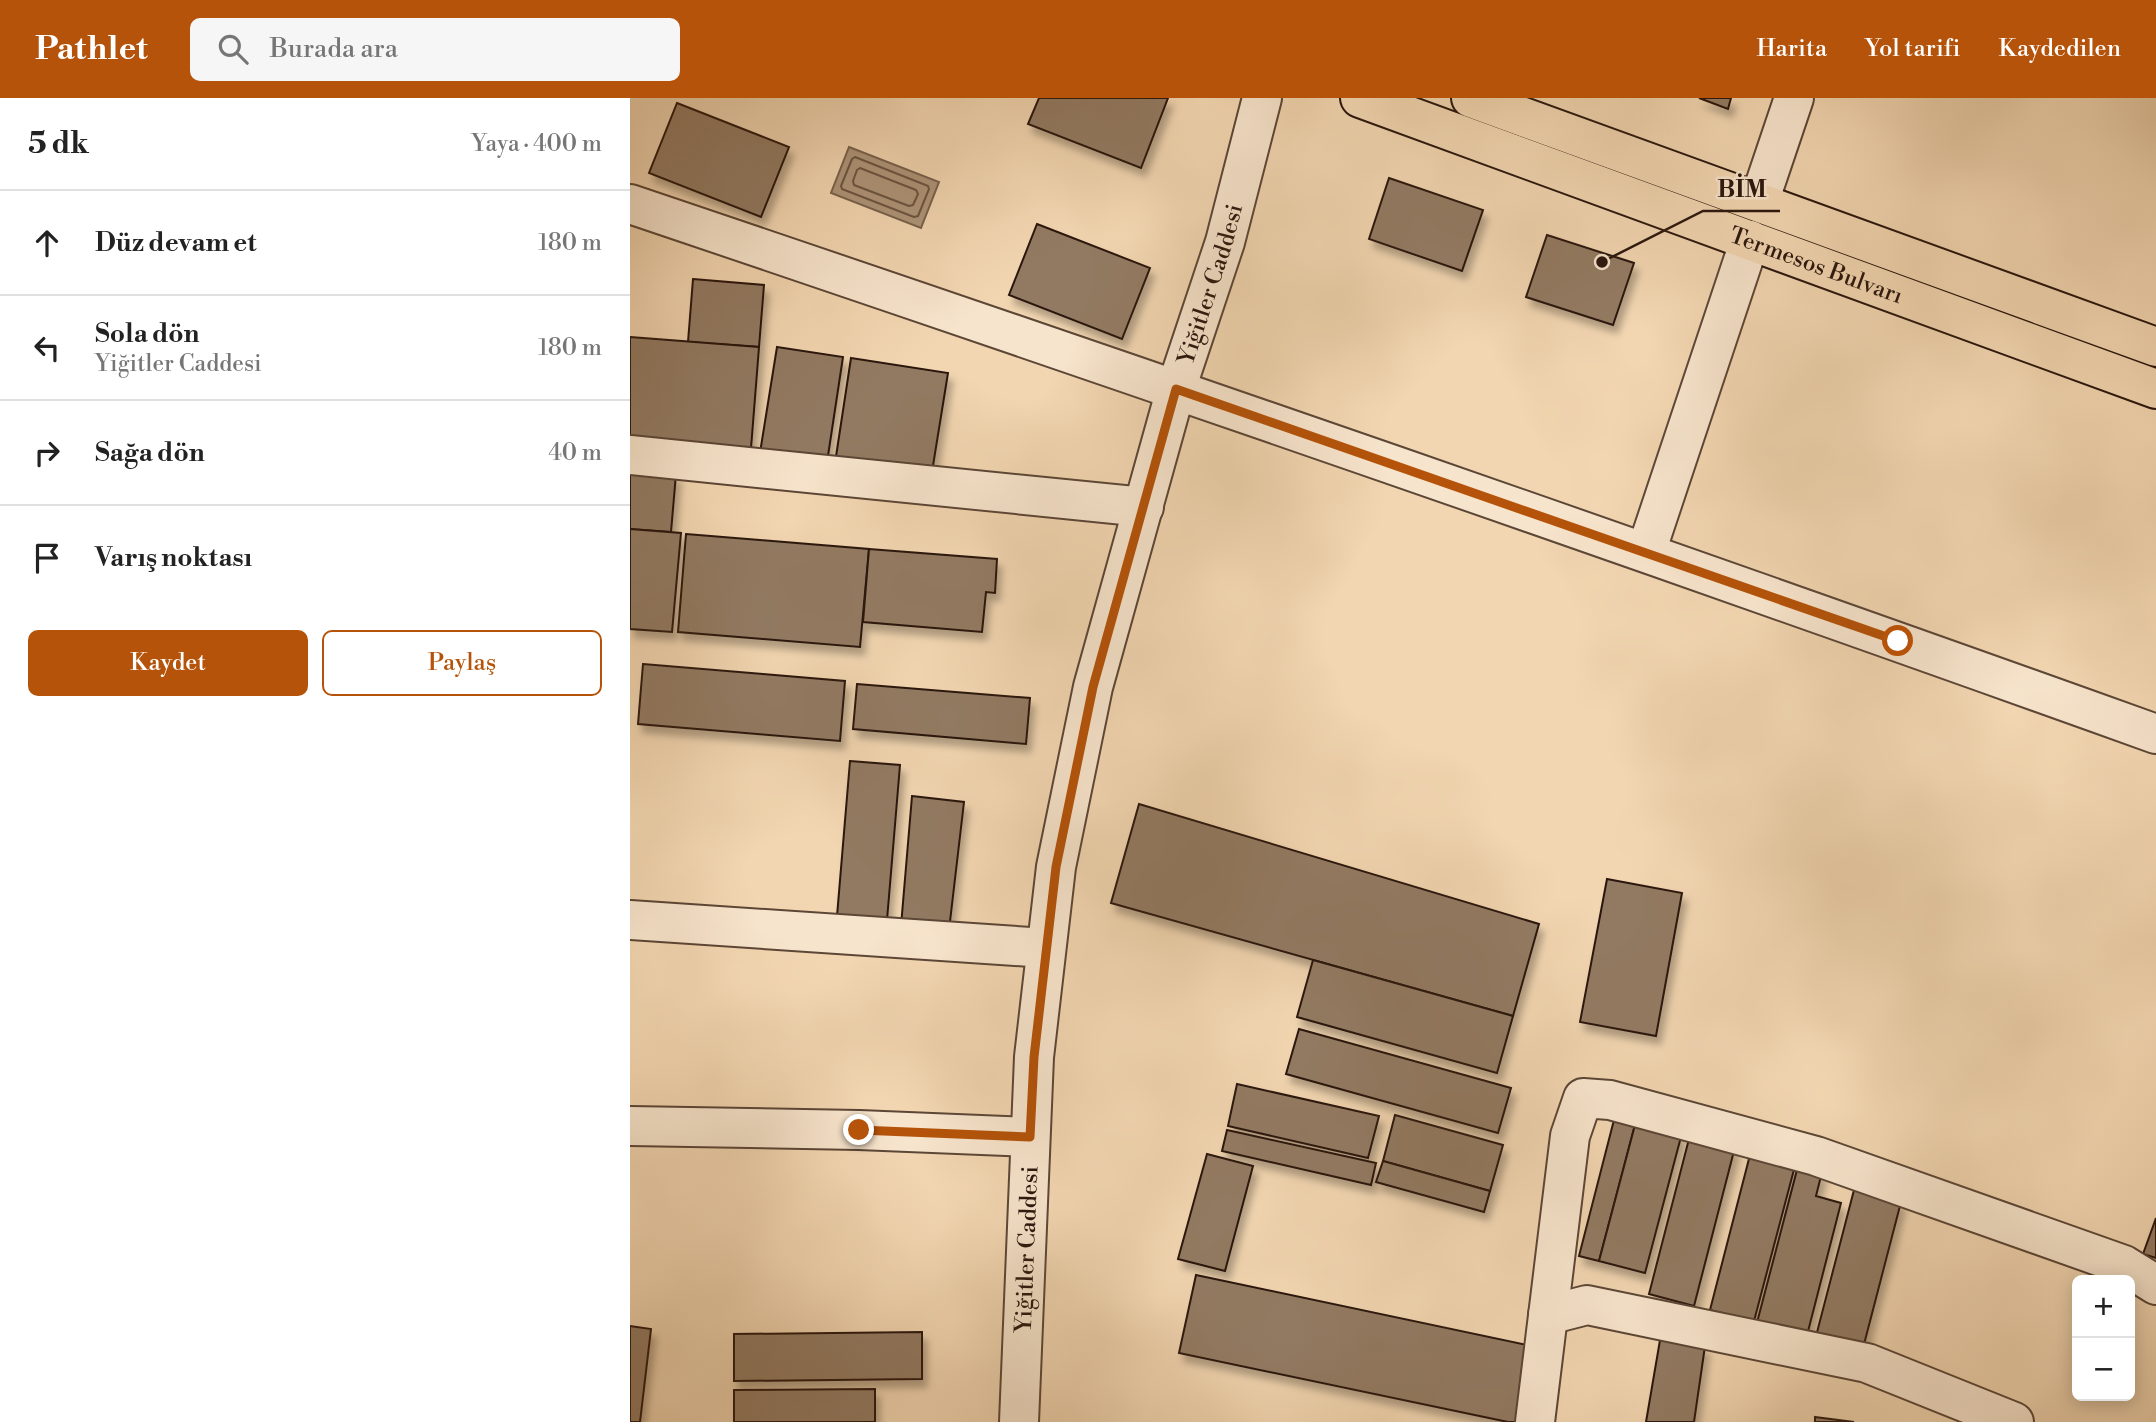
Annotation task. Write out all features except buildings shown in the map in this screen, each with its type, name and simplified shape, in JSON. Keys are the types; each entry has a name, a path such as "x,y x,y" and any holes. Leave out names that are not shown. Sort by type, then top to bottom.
{"main road":[{"name":"Termesos Bulvarı","path":"1360,98 2156,389"},
{"name":"Termesos Bulvarı","path":"1471,98 2156,347"}],"street":[{"name":"Yiğitler Caddesi","path":"1018,1422 1034,1057 1056,867 1093,687 1176,389 1225,242 1262,98"},
{"path":"1759,202 1794,98"},
{"path":"630,204 1646,552 2156,734"},
{"path":"1646,552 1750,240"},
{"path":"630,455 1144,507"},
{"path":"630,920 1046,948"},
{"path":"1535,1422 1570,1136 1583,1098 1610,1100 1816,1156 2124,1265 2156,1285"},
{"path":"630,1126 859,1130 1030,1137"},
{"path":"1548,1315 1587,1305 1867,1363 2014,1422"}],"water":[{"path":"849,147 939,182 921,228 831,193"}],"place":[{"name":"BİM","path":"1602,262"}],"route":[{"path":"859,1130 1030,1137 1034,1057 1056,867 1093,687 1176,389 1898,641"}]}
